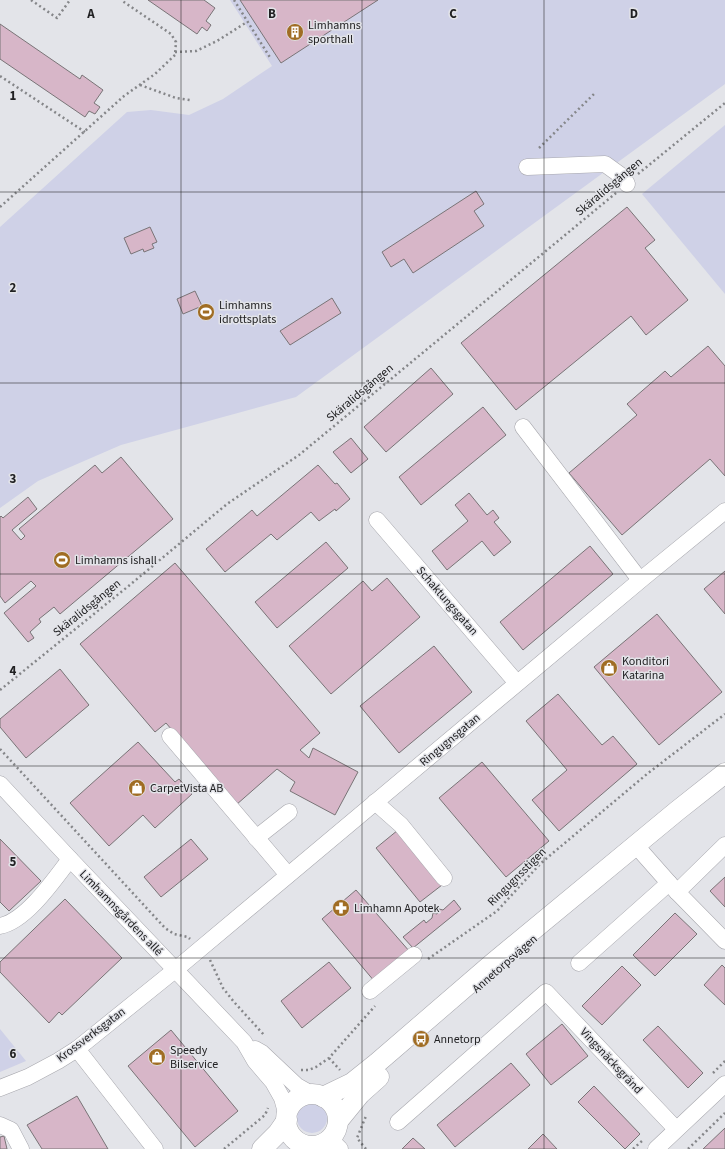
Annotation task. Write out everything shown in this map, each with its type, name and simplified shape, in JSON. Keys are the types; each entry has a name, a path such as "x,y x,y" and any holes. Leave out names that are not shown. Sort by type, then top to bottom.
{"main road":[{"name":"Annetorpsvägen","path":"262,1149 278,1133 287,1118 289,1110 295,1102 304,1096 318,1096 352,1082 377,1063 493,963 725,773"},
{"name":"Annetorpsvägen","path":"287,1118 290,1134 303,1147 316,1146 326,1142 335,1144 338,1121 360,1094 497,970 639,849 677,811"},
{"path":"318,1096 331,1103 336,1111 338,1121"}],"street":[{"path":"527,167 605,164 623,178 627,184"},
{"path":"523,427 640,580"},
{"name":"Ringugnsgatan","path":"175,970 640,580 724,513"},
{"name":"Schaktungsgatan","path":"377,520 518,683"},
{"path":"170,736 288,875"},
{"name":"Limhamnsgårdens allé","path":"0,784 70,860 244,1042 255,1061 273,1082 282,1098 287,1118"},
{"path":"375,802 401,825 444,878"},
{"path":"256,838 289,812"},
{"path":"579,963 725,845"},
{"path":"639,849 673,888 725,941"},
{"path":"0,926 7,925 36,902 70,860"},
{"path":"374,997 419,959"},
{"name":"Krossverksgatan","path":"0,1088 28,1077 77,1049 175,970"},
{"name":"Vingsnäcksgränd","path":"398,1122 546,992 676,1130"},
{"name":"Limhamnsgårdens allé","path":"244,1042 262,1053 297,1086 318,1096"},
{"path":"77,1049 155,1149"},
{"path":"656,1149 725,1084"},
{"path":"0,1125 11,1130 21,1149"}],"path":[{"path":"31,0 57,18 70,0"},
{"path":"0,208 124,96 155,74 175,55 176,42 171,34 121,0"},
{"path":"234,0 272,58"},
{"path":"175,52 196,51 217,41 247,22"},
{"path":"0,76 84,132"},
{"path":"140,85 176,98 190,100"},
{"path":"539,148 596,92"},
{"name":"Skäralidsgången","path":"0,690 227,504 299,455 725,103"},
{"name":"Ringugnsstigen","path":"419,959 497,911 541,863 647,774 725,714"},
{"path":"0,749 165,928 174,934 188,937 212,963 223,988 265,1037"},
{"path":"329,1058 374,997"},
{"path":"360,1094 371,1107 357,1138 366,1149"},
{"path":"688,1149 725,1113"}],"shaded area":[{"name":"Limhamns idrottsplats","path":"230,0 725,0 725,84 296,397 121,445 38,481 0,508 0,227 127,112 151,110 189,115 223,99 272,66"},
{"path":"725,125 725,294 642,194"},
{"path":"0,1029 26,1061 0,1072"},
{"path":"312,1103 323,1107 327,1118 323,1129 312,1133 301,1129 297,1118 301,1107"}],"building":[{"path":"148,0 204,0 215,8 206,21 211,25 207,31 202,27 197,34"},
{"name":"Limhamns sporthall","path":"240,0 378,0 281,63"},
{"path":"0,24 80,79 82,75 103,90 94,103 100,107 95,114 89,111 85,117 0,59"},
{"path":"476,191 484,204 474,211 484,226 413,273 404,259 391,267 382,252"},
{"path":"627,207 655,240 645,248 688,300 646,335 631,316 516,410 461,343"},
{"path":"150,227 157,242 152,244 154,248 144,252 143,249 131,254 124,238"},
{"path":"195,291 202,306 183,314 177,299"},
{"path":"332,298 341,313 290,345 280,331"},
{"path":"708,346 725,366 725,476 710,459 622,535 569,473 637,415 627,404 665,371 671,377"},
{"path":"431,368 453,394 386,452 364,427"},
{"path":"483,407 506,435 421,505 399,477"},
{"path":"351,438 368,459 351,473 333,452"},
{"name":"Limhamns ishall","path":"121,457 173,519 60,614 54,607 39,619 41,622 30,632 34,638 28,642 4,613 36,586 31,581 5,603 0,596 0,517 1,516 3,518 28,497 37,509 12,530 21,540 25,536 19,529 95,465 102,473"},
{"path":"318,465 335,484 337,483 350,499 336,511 335,509 319,521 311,512 277,540 271,534 225,572 206,549 252,510 257,516"},
{"path":"469,493 487,515 493,510 499,518 494,522 511,542 494,556 482,541 447,570 432,551 468,521 455,505"},
{"path":"326,542 348,568 277,628 255,602"},
{"path":"590,546 613,574 523,650 500,622"},
{"path":"175,563 320,733 300,750 309,758 313,748 358,772 335,815 290,791 295,782 277,769 236,805 166,723 155,732 80,644"},
{"path":"725,571 725,614 704,589"},
{"path":"387,578 420,617 331,694 289,646 363,581 372,591"},
{"path":"657,614 722,692 659,745 594,667"},
{"path":"434,646 472,692 399,753 360,706"},
{"path":"60,669 89,705 26,758 0,727 0,719"},
{"path":"558,694 602,745 613,736 637,764 559,831 532,800 567,770 526,721"},
{"name":"CarpetVista AB","path":"138,742 175,782 179,779 192,794 155,828 143,815 109,846 70,803"},
{"path":"482,762 549,841 506,877 439,798"},
{"path":"398,830 442,885 420,902 376,848"},
{"path":"0,839 41,881 9,911 0,902"},
{"path":"191,839 208,859 161,897 144,877"},
{"path":"725,877 725,907 710,891"},
{"path":"356,890 410,952 375,982 322,919"},
{"path":"65,899 122,958 62,1015 59,1012 49,1023 0,972 0,962"},
{"path":"454,900 461,909 413,948 403,937 424,920 426,923 432,918 433,913 437,914 439,909 443,910"},
{"path":"675,913 697,934 655,976 633,955"},
{"path":"329,962 351,988 302,1028 281,1001"},
{"path":"722,965 725,968 725,1005 704,985"},
{"path":"622,966 641,985 602,1025 582,1006"},
{"path":"562,1024 588,1056 551,1085 526,1054"},
{"path":"658,1026 703,1073 688,1088 643,1040"},
{"path":"171,1030 238,1111 195,1147 128,1066"},
{"path":"511,1063 530,1085 455,1147 437,1125"},
{"path":"594,1086 640,1134 625,1149 578,1102"},
{"path":"77,1096 108,1149 42,1149 27,1125"},
{"path":"725,1128 725,1149 703,1149"},
{"path":"543,1134 557,1149 528,1149"},
{"path":"4,1136 7,1149 0,1149 0,1137"},
{"path":"413,1138 425,1149 402,1149"}],"place":[{"name":"Limhamns sporthall","path":"295,32"},
{"name":"Limhamns idrottsplats","path":"206,312"},
{"name":"Limhamns ishall","path":"62,560"},
{"name":"Konditori Katarina","path":"609,668"},
{"name":"CarpetVista AB","path":"137,788"},
{"name":"Limhamn Apotek","path":"341,908"},
{"name":"Annetorp","path":"421,1039"},
{"name":"Speedy Bilservice","path":"157,1057"}]}
